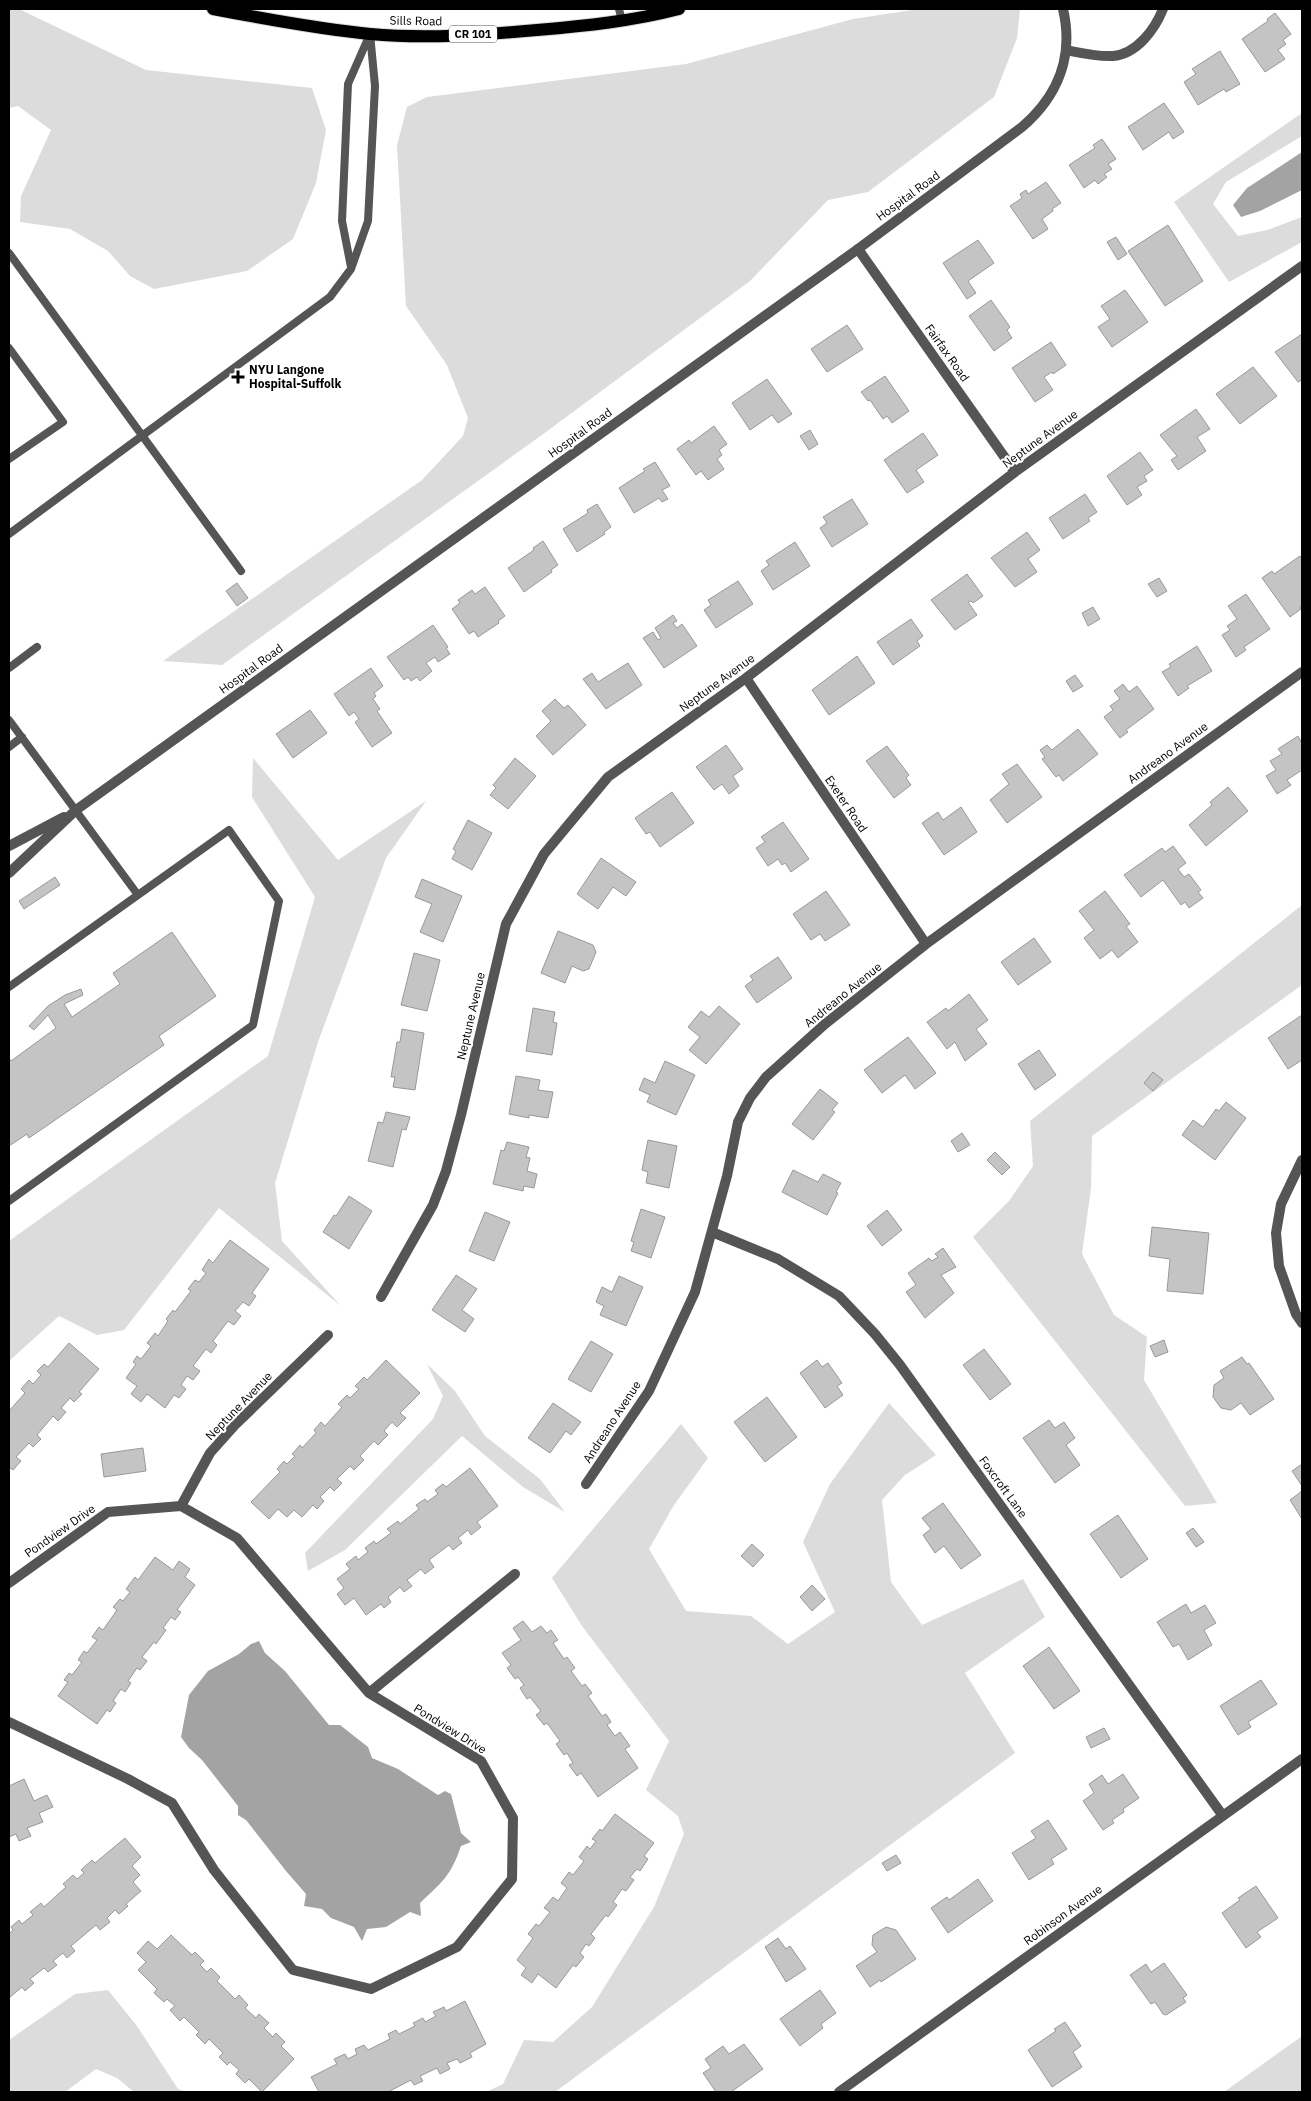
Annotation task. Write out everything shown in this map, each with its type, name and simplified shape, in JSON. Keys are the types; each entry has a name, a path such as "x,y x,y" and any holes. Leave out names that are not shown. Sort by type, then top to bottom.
{"main road":[{"name":"Sills Road","path":"213,9 256,13 370,34 456,35 549,29 620,15 679,9"}],"street":[{"name":"Hospital Road","path":"9,846 76,810 858,249 1007,139 1036,115 1046,104 1057,83 1066,50 1066,23 1062,9"},
{"path":"1066,50 1094,55 1114,56 1125,53 1144,39 1154,27 1163,9"},
{"name":"Fairfax Road","path":"858,249 1015,472"},
{"name":"Neptune Avenue","path":"381,1297 433,1205 446,1171 506,924 544,854 608,777 746,678 1015,472 1302,266"},
{"name":"Andreano Avenue","path":"586,1484 650,1391 695,1292 727,1176 738,1122 750,1098 766,1077 825,1024 926,944 1302,672"},
{"name":"Exeter Road","path":"746,678 926,944"},
{"name":"Hospital Road","path":"9,873 76,810"},
{"path":"1302,1160 1281,1204 1276,1233 1279,1266 1296,1314 1302,1323"},
{"name":"Foxcroft Lane","path":"712,1232 778,1259 839,1296 875,1334 900,1365 1223,1816"},
{"name":"Neptune Avenue","path":"181,1506 210,1454 235,1425 328,1335"},
{"name":"Pondview Drive","path":"9,1583 108,1512 181,1506 237,1538 369,1693 481,1761 513,1818 512,1879 457,1947 371,1989 293,1970 214,1870 172,1803 128,1779 9,1722"},
{"path":"369,1693 515,1574"},
{"name":"Robinson Avenue","path":"839,2092 1302,1759"}],"lane":[{"path":"351,269 342,221 348,84 370,34"},
{"path":"9,534 330,297 351,269 368,220 375,86 370,34"},
{"path":"9,253 241,571"},
{"path":"9,348 64,422 9,459"},
{"path":"9,668 36,647"},
{"path":"9,720 138,895"},
{"path":"9,747 22,737"},
{"path":"9,987 229,830 279,901 252,1025 9,1201"}],"shaded area":[{"path":"9,9 19,9 146,70 312,88 326,130 316,183 293,239 247,271 154,289 130,276 108,251 70,229 20,222 21,196 51,130 18,106 9,108"},
{"path":"919,9 1020,9 1017,38 994,97 868,192 828,200 750,281 546,432 222,665 163,661 422,480 463,436 468,418 447,365 406,306 397,145 407,107 427,97 686,64 853,19"},
{"path":"1302,113 1302,136 1226,182 1213,204 1238,236 1267,230 1302,217 1302,242 1229,282 1174,202"},
{"path":"1302,152 1302,190 1260,211 1241,217 1233,205 1247,188"},
{"path":"253,758 338,860 426,801 386,858 318,1042 275,1183 282,1241 341,1306 219,1208 124,1330 97,1335 59,1316 9,1361 9,1241 268,1056 315,897 252,797"},
{"path":"1302,905 1302,985 1092,1136 1091,1188 1082,1254 1114,1315 1147,1337 1144,1380 1217,1503 1185,1506 973,1237 1009,1201 1033,1166 1030,1121"},
{"path":"427,1364 455,1391 485,1436 540,1479 565,1512 523,1487 462,1436 345,1550 308,1571 305,1553 433,1419 443,1396"},
{"path":"889,1403 936,1455 905,1475 882,1500 891,1582 922,1625 1023,1579 1045,1617 965,1673 1015,1753 555,2092 486,2092 503,2084 524,2040 553,2042 592,2007 654,1907 684,1834 678,1816 646,1790 669,1741 582,1626 552,1578 681,1424 708,1458 674,1505 649,1549 686,1611 751,1616 788,1644 835,1612 803,1542 830,1484"},
{"path":"259,1641 265,1653 285,1671 329,1725 340,1725 368,1747 372,1758 398,1769 438,1795 445,1791 451,1794 461,1833 471,1842 461,1846 445,1878 420,1903 421,1916 410,1912 386,1927 367,1929 362,1941 354,1927 331,1918 322,1909 304,1906 306,1894 246,1820 238,1815 238,1806 202,1760 189,1748 181,1737 189,1695 208,1671"},
{"path":"108,1990 137,2026 178,2089 187,2092 134,2092 117,2078 96,2069 65,2092 9,2092 9,2040 75,1994"},
{"path":"1302,2036 1302,2092 1224,2092"}],"building":[{"path":"1275,13 1291,34 1283,40 1286,44 1278,50 1285,59 1265,72 1242,39 1268,21 1267,19"},
{"path":"1220,51 1240,84 1226,92 1224,89 1198,105 1184,82 1196,74 1192,69"},
{"path":"1164,103 1184,132 1173,139 1169,132 1143,150 1128,127"},
{"path":"1102,139 1116,159 1108,164 1112,169 1104,174 1107,177 1098,184 1095,180 1084,188 1069,165 1095,148 1093,145"},
{"path":"1046,182 1061,203 1042,219 1048,229 1033,239 1010,206 1022,198 1020,194 1026,190 1028,194"},
{"path":"1168,225 1203,281 1165,306 1128,251"},
{"path":"1116,237 1127,254 1118,260 1107,242"},
{"path":"978,240 994,263 968,281 976,293 967,299 943,263"},
{"path":"1125,290 1148,322 1112,347 1098,327 1110,319 1101,306"},
{"path":"991,300 1010,327 1007,330 1012,338 994,351 969,316"},
{"path":"847,325 863,349 827,372 811,349"},
{"path":"1302,334 1302,380 1298,382 1275,352"},
{"path":"1051,342 1066,365 1053,374 1052,372 1044,377 1053,390 1035,402 1012,368"},
{"path":"1253,367 1277,396 1240,424 1216,394"},
{"path":"885,376 909,411 892,423 887,416 883,419 870,400 868,401 861,392"},
{"path":"767,379 792,414 778,423 772,415 750,430 732,403"},
{"path":"1196,409 1210,429 1197,437 1206,451 1178,470 1171,460 1177,456 1160,435"},
{"path":"714,426 727,444 719,450 722,455 717,459 724,469 708,480 701,471 696,475 677,449 689,440 691,443"},
{"path":"810,430 818,444 809,450 800,436"},
{"path":"923,433 938,455 916,470 924,482 907,493 884,460"},
{"path":"1140,452 1153,470 1144,476 1147,481 1137,487 1142,495 1127,505 1107,476"},
{"path":"655,462 670,486 662,490 668,499 662,502 659,498 634,513 619,488"},
{"path":"1085,494 1097,512 1088,518 1090,521 1063,539 1049,518"},
{"path":"852,499 868,524 832,547 820,528 827,523 823,517"},
{"path":"597,504 611,527 604,532 605,534 577,552 563,529 588,513 587,510"},
{"path":"1027,532 1040,550 1028,559 1037,572 1015,587 991,558"},
{"path":"543,541 558,565 551,570 552,572 524,592 508,568 534,550 533,548"},
{"path":"795,542 810,566 773,590 761,571 769,565 766,561"},
{"path":"1300,556 1302,559 1302,605 1301,609 1290,617 1262,578 1272,571 1274,574"},
{"path":"967,574 983,596 973,603 971,601 968,602 977,615 955,630 931,600"},
{"path":"1159,578 1167,591 1157,597 1148,584"},
{"path":"738,581 753,604 716,628 704,610 711,605 708,600"},
{"path":"237,583 248,598 237,606 226,591"},
{"path":"485,587 505,616 498,621 499,623 478,637 474,631 469,634 452,609 460,603 458,600 472,590 475,594"},
{"path":"1246,594 1270,629 1244,647 1246,650 1236,657 1222,635 1230,630 1227,626 1237,619 1228,606"},
{"path":"1093,607 1100,619 1088,626 1082,613"},
{"path":"673,615 677,621 673,623 677,628 682,624 697,646 664,668 643,638 653,632 658,640 661,638 655,628"},
{"path":"911,619 923,636 917,641 920,646 893,665 877,642"},
{"path":"433,625 448,647 446,648 450,654 438,662 435,657 426,663 432,671 420,681 417,677 411,681 408,677 404,680 387,657"},
{"path":"1197,646 1212,671 1187,686 1189,688 1178,696 1162,672 1171,667 1169,664"},
{"path":"857,656 875,683 829,715 812,690"},
{"path":"628,663 642,685 606,709 583,679 592,673 598,682"},
{"path":"371,668 383,686 374,693 376,696 373,699 380,709 377,711 392,733 372,747 355,722 359,719 354,712 349,716 334,694"},
{"path":"1075,675 1083,686 1073,692 1066,681"},
{"path":"1123,684 1129,692 1137,686 1154,709 1126,730 1128,732 1120,738 1104,717 1113,710 1110,706 1120,699 1114,691"},
{"path":"555,699 564,708 568,705 586,725 553,755 536,736 551,721 542,711"},
{"path":"310,710 327,733 293,758 276,734"},
{"path":"1078,729 1098,754 1063,781 1059,775 1056,777 1042,759 1045,757 1040,750 1047,745 1052,750"},
{"path":"1298,736 1302,743 1302,770 1287,780 1291,785 1277,794 1266,776 1276,770 1270,761 1282,754 1278,749"},
{"path":"726,745 743,769 733,776 739,786 729,794 722,784 714,790 696,767"},
{"path":"887,746 909,775 906,778 911,785 894,798 866,761"},
{"path":"515,758 536,776 508,809 490,795 496,788 493,785"},
{"path":"1017,764 1042,797 1007,823 990,800 1009,784 1002,774"},
{"path":"1228,787 1248,811 1206,846 1189,825 1212,805 1210,802"},
{"path":"672,792 694,823 660,847 650,832 646,834 635,818"},
{"path":"961,807 977,832 944,855 922,823 938,812 943,820"},
{"path":"468,820 492,833 472,870 452,859 456,851 453,849"},
{"path":"783,822 809,859 791,872 785,863 782,865 778,859 768,866 756,848 765,842 761,837"},
{"path":"1173,846 1186,863 1178,869 1184,877 1189,874 1201,890 1198,892 1203,898 1189,908 1185,902 1181,905 1163,880 1141,897 1124,875 1162,848 1165,852"},
{"path":"601,858 636,882 626,896 613,887 598,909 577,894"},
{"path":"55,877 60,885 24,909 19,901"},
{"path":"422,879 462,896 443,942 420,932 432,904 415,897"},
{"path":"826,891 850,925 825,941 820,934 811,940 793,914"},
{"path":"1105,891 1130,924 1126,926 1138,942 1118,958 1112,950 1100,959 1084,938 1094,930 1079,911"},
{"path":"558,931 593,945 596,952 589,969 583,971 572,966 565,983 541,973"},
{"path":"172,932 216,996 159,1036 164,1045 29,1138 27,1134 9,1146 9,1058 11,1061 56,1028 48,1015 34,1030 29,1026 48,1006 65,995 81,989 83,995 64,1004 72,1017 120,984 113,973"},
{"path":"1034,938 1051,962 1018,985 1001,962"},
{"path":"414,953 440,960 427,1011 401,1005"},
{"path":"778,957 792,978 757,1003 745,986 753,980 750,976"},
{"path":"969,994 988,1020 976,1029 987,1044 965,1061 955,1042 947,1049 927,1022 946,1008 948,1011"},
{"path":"719,1006 740,1024 706,1064 689,1050 700,1037 688,1027 701,1011 709,1017"},
{"path":"533,1008 555,1012 553,1022 557,1023 552,1055 526,1051"},
{"path":"1302,1015 1302,1060 1288,1069 1268,1038"},
{"path":"402,1029 424,1033 415,1090 393,1087 395,1077 391,1077 397,1042 400,1042"},
{"path":"908,1037 936,1073 915,1089 905,1075 882,1093 864,1070"},
{"path":"1039,1050 1056,1075 1035,1090 1018,1064"},
{"path":"665,1061 695,1075 676,1115 647,1102 650,1095 639,1090 644,1078 655,1083"},
{"path":"1153,1072 1163,1080 1153,1091 1144,1083"},
{"path":"516,1076 540,1080 538,1090 553,1092 548,1118 529,1115 529,1118 509,1114"},
{"path":"820,1089 838,1103 832,1110 835,1112 813,1140 792,1124"},
{"path":"1226,1102 1246,1118 1215,1160 1182,1135 1193,1120 1203,1127 1216,1109 1219,1111"},
{"path":"386,1112 410,1117 406,1130 402,1129 393,1167 368,1161 378,1122 383,1123"},
{"path":"962,1133 970,1145 958,1152 951,1141"},
{"path":"648,1140 677,1146 669,1188 646,1183 648,1172 642,1170"},
{"path":"507,1142 529,1147 526,1157 530,1158 527,1171 537,1174 534,1188 524,1186 523,1191 493,1184 501,1150 504,1151"},
{"path":"995,1152 1010,1167 1002,1175 987,1160"},
{"path":"793,1170 818,1182 823,1174 841,1183 827,1215 782,1192"},
{"path":"349,1196 372,1211 349,1249 323,1232"},
{"path":"641,1209 665,1217 651,1258 631,1251 634,1242 631,1241"},
{"path":"887,1210 902,1230 882,1246 867,1226"},
{"path":"485,1212 510,1222 494,1261 469,1251"},
{"path":"1152,1227 1209,1233 1203,1294 1167,1291 1170,1259 1149,1256"},
{"path":"230,1240 269,1269 252,1293 256,1296 249,1306 243,1302 235,1311 241,1316 234,1325 228,1321 213,1341 217,1345 211,1353 206,1349 193,1366 200,1371 193,1380 187,1376 181,1385 186,1389 179,1398 174,1395 165,1408 147,1394 141,1402 131,1394 137,1386 126,1378 136,1364 133,1362 137,1356 141,1359 151,1346 147,1343 155,1333 158,1336 168,1321 166,1319 173,1310 175,1312 191,1291 188,1289 195,1280 199,1282 206,1273 202,1270 209,1259 213,1263"},
{"path":"943,1248 956,1267 941,1275 954,1293 925,1318 906,1292 916,1285 908,1273 929,1258 932,1261 938,1257 935,1254"},
{"path":"456,1275 477,1289 462,1310 474,1319 465,1332 432,1310"},
{"path":"619,1276 643,1287 626,1326 600,1315 604,1306 596,1302 602,1287 612,1292"},
{"path":"1164,1340 1168,1352 1155,1357 1150,1346"},
{"path":"591,1341 613,1354 591,1392 568,1379"},
{"path":"69,1343 99,1369 79,1392 82,1394 74,1402 70,1398 61,1408 66,1412 58,1421 53,1416 37,1435 41,1439 33,1447 29,1443 16,1457 21,1461 13,1470 9,1467 9,1411 25,1393 21,1389 29,1380 33,1384 41,1375 37,1371 44,1364 48,1367"},
{"path":"984,1349 1011,1384 990,1400 963,1365"},
{"path":"1242,1357 1247,1364 1249,1363 1274,1399 1250,1415 1241,1403 1231,1410 1221,1408 1213,1397 1214,1385 1224,1378 1220,1371"},
{"path":"386,1360 420,1393 400,1413 406,1418 397,1427 392,1422 384,1431 388,1435 378,1445 374,1441 360,1456 364,1460 354,1470 350,1466 337,1479 342,1483 334,1491 330,1487 320,1497 324,1501 317,1509 313,1505 302,1517 294,1510 287,1517 278,1509 269,1519 251,1502 280,1472 277,1469 284,1461 287,1464 295,1456 292,1454 300,1445 302,1448 316,1433 314,1430 321,1422 325,1426 342,1407 338,1404 347,1395 350,1398 359,1389 355,1386 364,1377 367,1380"},
{"path":"817,1360 822,1367 828,1363 842,1383 837,1386 843,1395 825,1408 800,1373"},
{"path":"767,1397 797,1437 765,1462 734,1422"},
{"path":"553,1403 581,1422 571,1435 566,1431 550,1453 528,1438"},
{"path":"1049,1420 1055,1428 1064,1422 1075,1438 1066,1445 1080,1465 1055,1483 1023,1438"},
{"path":"143,1448 146,1471 104,1477 101,1454"},
{"path":"1302,1464 1302,1486 1292,1471"},
{"path":"470,1468 498,1506 477,1522 481,1527 471,1535 468,1530 458,1538 462,1543 453,1550 449,1545 429,1560 434,1567 425,1574 421,1569 407,1580 412,1586 404,1592 400,1587 388,1597 391,1602 384,1608 381,1604 366,1615 354,1598 345,1605 337,1594 344,1588 337,1579 350,1569 346,1564 356,1556 358,1560 368,1552 365,1548 374,1541 376,1544 391,1533 387,1529 398,1521 400,1524 419,1509 416,1505 425,1499 427,1502 438,1494 435,1490 443,1484 446,1487"},
{"path":"1302,1491 1302,1519 1290,1500"},
{"path":"943,1503 981,1555 961,1569 944,1546 935,1553 923,1535 931,1529 922,1518"},
{"path":"1118,1515 1148,1559 1121,1578 1090,1534"},
{"path":"1193,1528 1204,1542 1196,1547 1186,1533"},
{"path":"752,1544 764,1555 753,1567 741,1556"},
{"path":"155,1557 173,1570 179,1561 190,1569 185,1577 195,1585 177,1610 181,1612 175,1620 171,1617 163,1628 166,1630 156,1644 154,1642 142,1657 147,1661 140,1670 137,1668 128,1681 131,1683 125,1692 121,1689 113,1701 116,1703 110,1712 107,1710 97,1724 58,1696 68,1682 64,1680 69,1673 72,1675 82,1662 78,1660 84,1651 87,1653 97,1640 92,1637 99,1627 103,1630 117,1610 113,1607 120,1599 123,1601 130,1592 126,1589 135,1577 138,1580"},
{"path":"812,1585 825,1599 812,1611 800,1597"},
{"path":"1186,1604 1191,1613 1205,1605 1216,1623 1204,1630 1212,1645 1188,1660 1179,1644 1173,1647 1157,1622"},
{"path":"523,1621 532,1632 541,1626 547,1633 551,1630 558,1640 553,1643 564,1659 567,1657 575,1668 571,1671 582,1686 585,1684 592,1693 588,1696 602,1716 606,1714 611,1722 607,1725 615,1736 620,1732 630,1746 625,1749 638,1768 598,1797 581,1773 577,1776 569,1765 573,1763 567,1753 564,1755 556,1744 560,1741 547,1723 544,1725 536,1715 541,1711 530,1697 527,1699 520,1688 524,1685 518,1677 515,1679 507,1668 511,1665 502,1653 521,1640 513,1628"},
{"path":"1049,1647 1080,1691 1054,1709 1023,1666"},
{"path":"1261,1680 1277,1704 1248,1722 1251,1727 1238,1735 1220,1706"},
{"path":"1104,1728 1110,1739 1091,1748 1086,1737"},
{"path":"1123,1774 1139,1798 1123,1809 1124,1812 1112,1820 1114,1823 1103,1830 1083,1801 1094,1793 1089,1784 1102,1775 1108,1784"},
{"path":"24,1779 34,1801 47,1795 53,1807 39,1813 43,1822 27,1828 31,1836 19,1841 16,1834 9,1837 9,1786"},
{"path":"615,1814 654,1843 644,1856 648,1859 640,1871 637,1869 630,1877 634,1880 626,1891 622,1889 613,1902 617,1905 608,1917 606,1915 591,1934 595,1938 589,1946 586,1944 580,1953 584,1957 576,1967 573,1965 556,1988 538,1974 532,1983 521,1975 526,1968 517,1960 533,1938 528,1934 536,1924 539,1926 550,1912 544,1908 553,1897 558,1901 567,1888 561,1883 569,1872 573,1875 584,1861 579,1857 587,1846 590,1849 596,1841 592,1839 600,1829 602,1831"},
{"path":"1048,1820 1067,1849 1051,1859 1054,1864 1029,1880 1012,1853 1036,1838 1031,1831"},
{"path":"125,1838 141,1857 132,1866 140,1875 133,1882 141,1891 126,1904 128,1906 119,1914 115,1910 107,1918 110,1922 100,1930 96,1925 71,1946 75,1951 67,1958 63,1953 53,1961 57,1965 48,1972 44,1968 30,1979 34,1983 25,1991 22,1987 9,1998 9,1934 13,1930 11,1927 19,1920 22,1924 33,1915 30,1912 41,1903 44,1907 66,1887 63,1884 73,1875 77,1879 84,1873 81,1870 92,1860 95,1863"},
{"path":"896,1855 901,1863 887,1871 882,1863"},
{"path":"978,1879 993,1901 948,1933 931,1908 947,1897 949,1900"},
{"path":"1256,1886 1278,1918 1257,1932 1261,1937 1246,1948 1222,1913 1240,1900 1238,1898"},
{"path":"886,1927 896,1930 916,1959 870,1987 856,1966 877,1952 872,1945 873,1935"},
{"path":"171,1935 192,1955 195,1952 204,1961 200,1965 207,1972 211,1968 220,1977 217,1981 235,1999 239,1995 248,2005 245,2008 256,2018 259,2014 269,2023 264,2028 273,2037 276,2033 285,2042 281,2046 294,2059 262,2092 249,2079 245,2083 236,2074 239,2070 230,2062 227,2065 219,2057 223,2053 209,2039 205,2044 196,2035 199,2032 184,2017 180,2021 170,2010 175,2006 167,1999 164,2002 154,1993 157,1989 138,1970 146,1962 137,1953 148,1941 157,1949"},
{"path":"778,1938 786,1949 790,1946 806,1969 786,1982 765,1947"},
{"path":"1164,1963 1187,1995 1183,1998 1186,2002 1166,2015 1163,2014 1155,2002 1151,2004 1130,1975 1146,1964 1151,1972"},
{"path":"820,1990 836,2013 821,2024 823,2028 800,2046 780,2019"},
{"path":"465,2001 486,2044 470,2053 472,2057 460,2063 457,2059 447,2063 450,2069 440,2074 437,2068 420,2076 423,2081 414,2085 411,2080 388,2092 319,2092 311,2077 337,2064 334,2059 345,2054 348,2059 357,2054 355,2049 364,2045 368,2050 390,2039 388,2034 396,2030 399,2034 415,2026 413,2023 423,2018 425,2022 436,2016 433,2012 444,2007 446,2011"},
{"path":"1065,2022 1081,2046 1073,2052 1082,2067 1052,2087 1028,2050 1056,2031 1054,2029"},
{"path":"744,2044 763,2069 731,2092 716,2092 703,2073 711,2068 705,2059 723,2046 729,2054"}],"place":[{"name":"NYU Langone Hospital-Suffolk","path":"238,377"}]}
